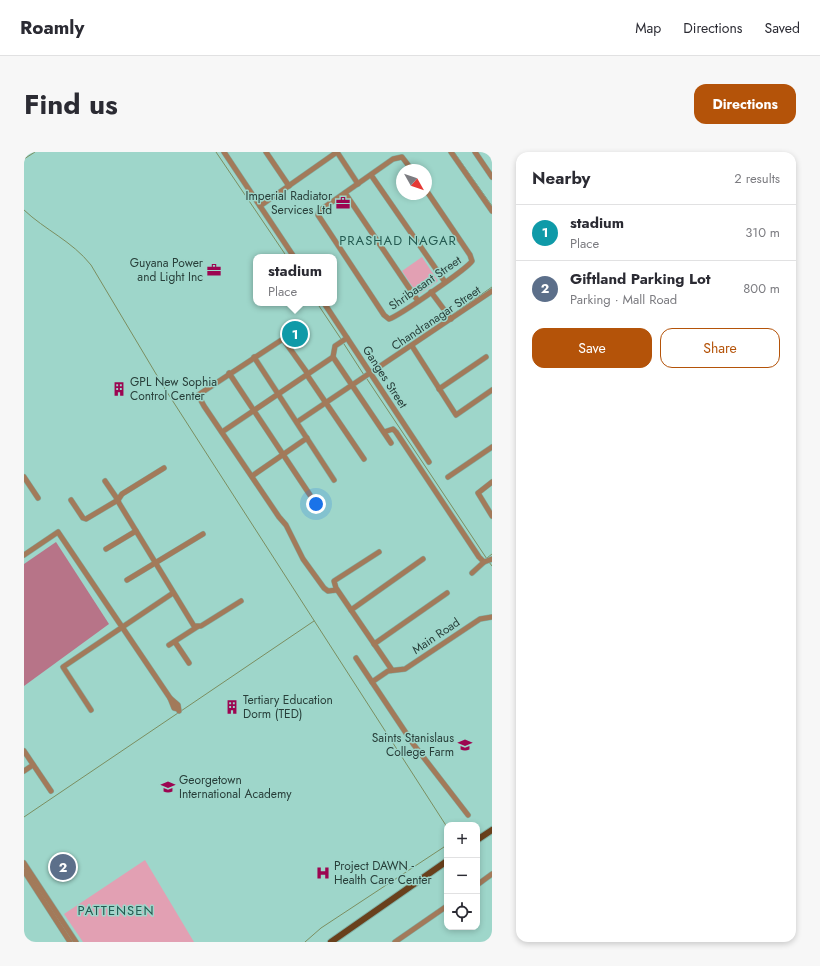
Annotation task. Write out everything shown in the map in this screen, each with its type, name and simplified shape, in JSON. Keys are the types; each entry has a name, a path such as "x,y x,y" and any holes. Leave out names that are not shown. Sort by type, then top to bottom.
{"main road":[{"path":"480,838 492,830"},
{"path":"480,843 492,835"},
{"path":"331,942 444,863"},
{"path":"339,942 444,868"}],"street":[{"path":"224,152 292,254"},
{"path":"266,152 289,186"},
{"path":"260,206 289,186 329,154 337,152 358,184"},
{"path":"451,152 492,211"},
{"path":"475,152 492,177"},
{"path":"407,164 402,158 394,159 345,193 418,301"},
{"path":"371,176 445,282"},
{"name":"Shribasant Street","path":"345,193 318,213 319,219 384,315 389,319 418,301 469,265 472,261 470,255 432,199"},
{"path":"430,292 449,317"},
{"name":"Chandranagar Street","path":"297,422 412,346 449,317 491,294"},
{"name":"Ganges Street","path":"326,306 344,340 367,376 429,462"},
{"path":"337,590 328,591 324,588 303,559 286,525 279,517 204,406 198,394 282,339 364,459"},
{"path":"344,340 335,346 333,357 391,443"},
{"path":"412,346 456,415 492,390"},
{"path":"254,357 334,480"},
{"path":"222,432 333,357"},
{"path":"439,389 486,357"},
{"path":"229,373 310,495"},
{"path":"384,432 393,429 396,432 479,557 489,560"},
{"path":"252,476 307,438"},
{"path":"448,477 492,447"},
{"path":"71,500 83,518 86,519 118,500 122,494 164,468"},
{"path":"24,477 38,498"},
{"path":"105,481 118,500 173,593 196,627"},
{"path":"492,482 478,493 492,516"},
{"path":"106,549 136,531"},
{"path":"24,555 58,532 170,698 174,708 178,710"},
{"path":"127,580 203,534"},
{"path":"378,552 334,581 337,590 392,670"},
{"path":"351,610 423,559"},
{"path":"472,573 489,560"},
{"path":"91,710 62,667 173,593"},
{"path":"374,644 447,593"},
{"path":"168,645 241,601"},
{"name":"Main Road","path":"372,682 392,670 405,669 480,619 492,617"},
{"path":"175,642 189,663"},
{"path":"356,658 417,750 468,815"},
{"path":"24,751 51,791"},
{"path":"24,771 33,765"},
{"path":"24,863 76,942"},
{"path":"24,872 70,942"},
{"path":"480,883 492,874"},
{"path":"395,942 444,908"}],"shaded area":[{"path":"422,257 438,281 418,295 402,271"},
{"path":"56,542 109,624 24,686 24,564"},
{"path":"145,860 194,942 83,942 64,914"}],"waterway":[{"path":"24,159 35,152"},
{"path":"216,152 285,254"},
{"path":"454,152 492,206"},
{"path":"24,210 67,242 91,265 165,389 444,822"},
{"path":"452,315 492,287"},
{"path":"319,306 341,339"},
{"path":"344,344 364,375"},
{"path":"367,379 487,559"},
{"path":"487,558 492,554"},
{"path":"489,562 492,566"},
{"path":"181,711 314,621"},
{"path":"24,817 178,713"},
{"path":"305,942 321,928 444,847"}],"place":[{"name":"Imperial Radiator Services Ltd","path":"343,203"},
{"name":"Guyana Power and Light Inc","path":"214,270"},
{"name":"stadium","path":"295,334"},
{"name":"GPL New Sophia Control Center","path":"119,389"},
{"name":"Tertiary Education Dorm (TED)","path":"232,707"},
{"name":"Saints Stanislaus College Farm","path":"465,745"},
{"name":"Georgetown International Academy","path":"168,787"},
{"name":"Giftland Parking Lot","path":"63,867"},
{"name":"Project DAWN - Health Care Center","path":"323,873"}],"district":[{"name":"PRASHAD NAGAR","path":"398,240"},
{"name":"PATTENSEN","path":"116,910"}]}
